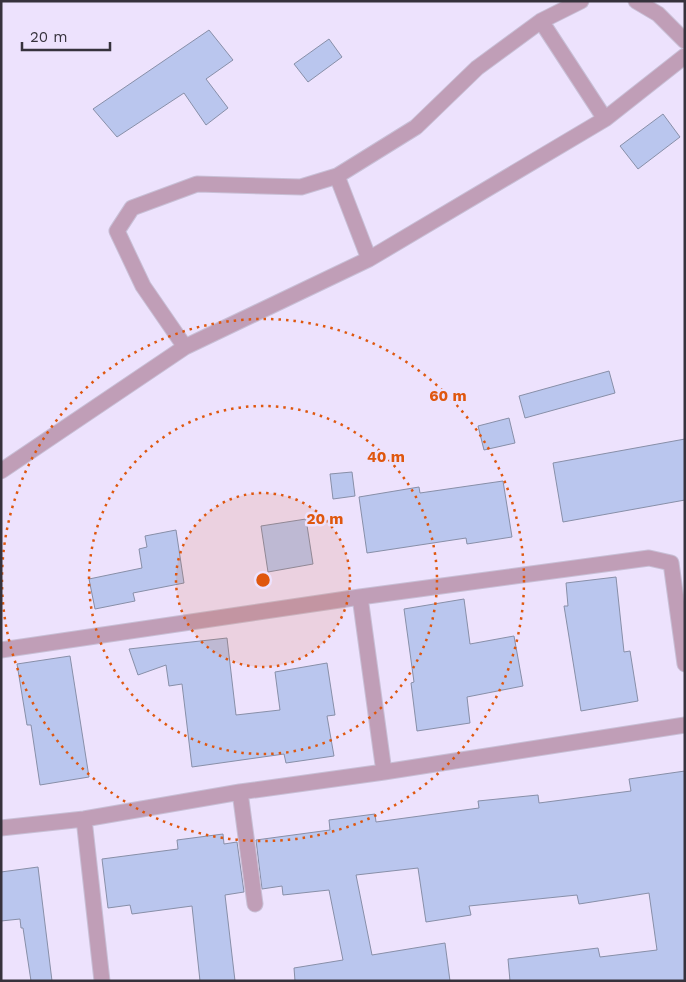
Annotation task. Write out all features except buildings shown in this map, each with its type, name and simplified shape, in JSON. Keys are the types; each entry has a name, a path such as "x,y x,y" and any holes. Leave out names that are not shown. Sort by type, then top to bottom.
{"street":[{"path":"186,347 143,286 118,231 132,208 197,184 301,187 337,176 416,127 477,68 541,21 581,1"},
{"path":"636,1 658,14 685,41"},
{"path":"541,21 605,119"},
{"path":"1,471 186,347 369,259 605,119 685,56"},
{"path":"337,176 369,259"},
{"path":"1,650 360,597 650,558 678,562 685,664"},
{"path":"360,597 384,772"},
{"path":"1,828 84,819 240,792 384,772 685,725"},
{"path":"240,792 255,904"},
{"path":"84,819 102,981"}]}
